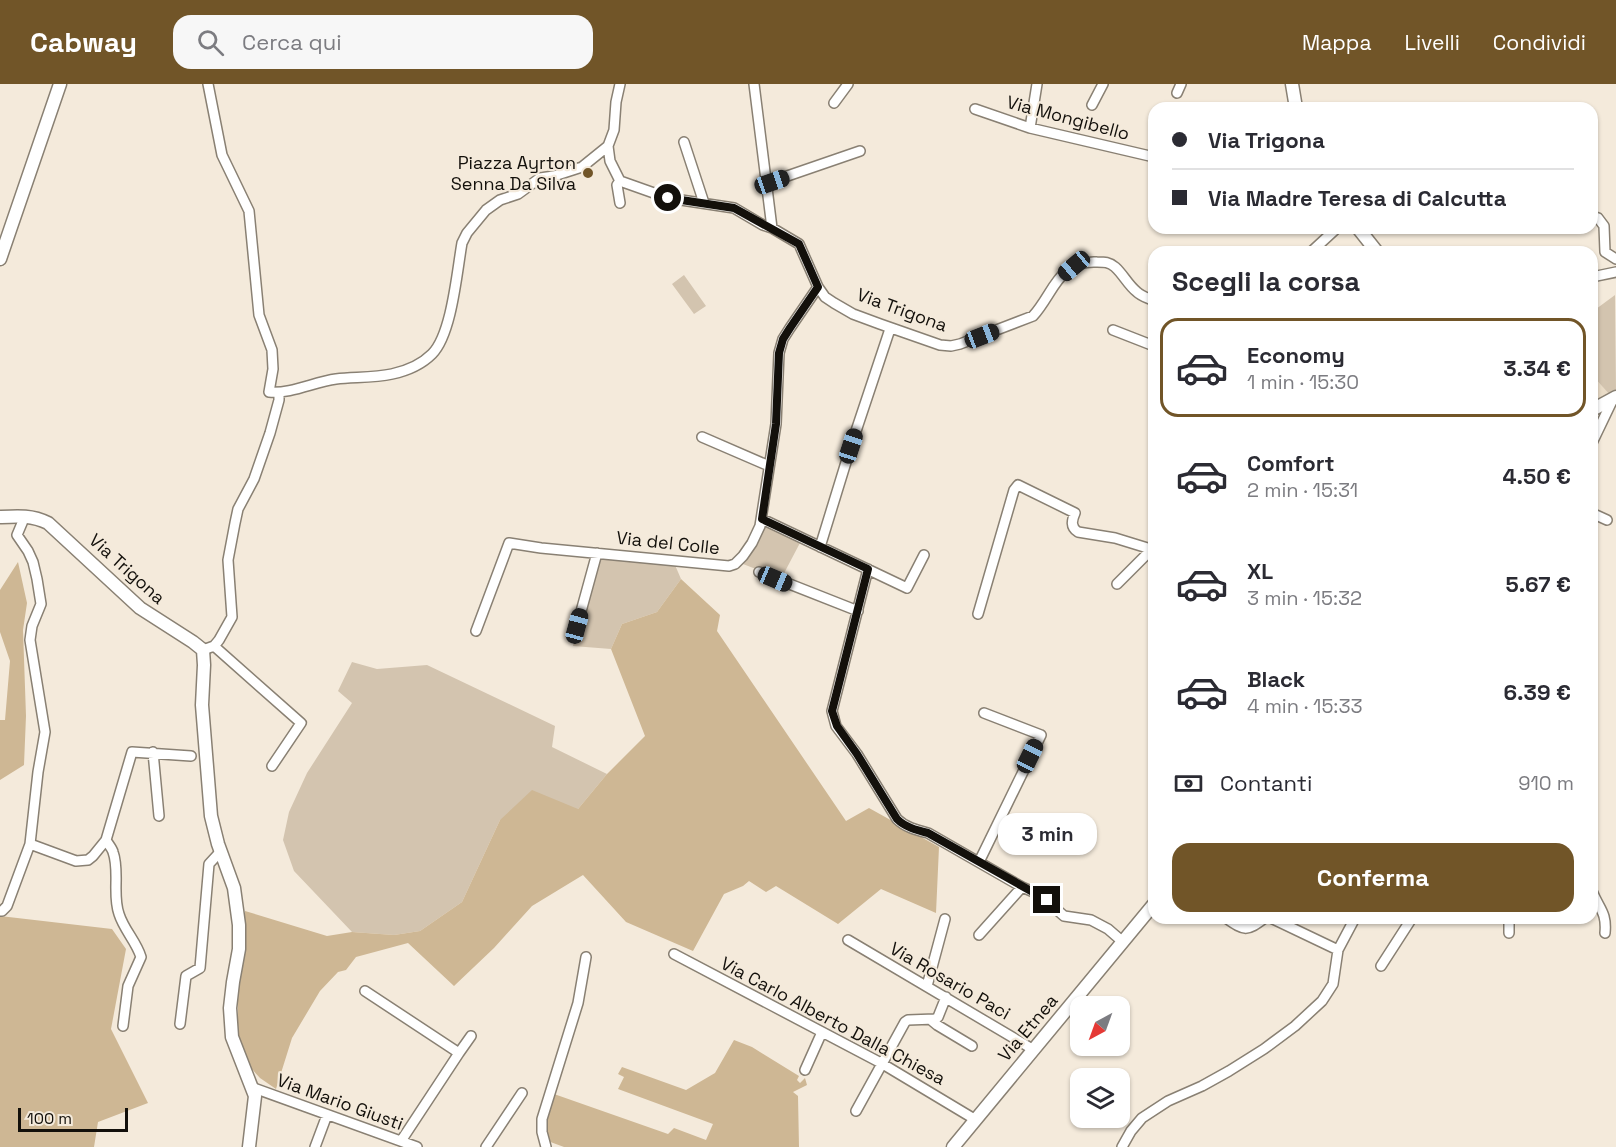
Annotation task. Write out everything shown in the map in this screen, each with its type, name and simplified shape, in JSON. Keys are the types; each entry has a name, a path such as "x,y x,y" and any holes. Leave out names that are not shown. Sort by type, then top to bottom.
{"street":[{"path":"0,259 60,84"},
{"path":"208,84 222,155 249,211 259,315 272,350 274,393 279,400 254,479 238,509 228,560 232,617 219,640 208,648 204,665 202,705 211,816 234,888 240,926 230,1008 232,1037 255,1096 249,1147"},
{"path":"620,84 614,130 608,146 610,161 620,181 657,195 734,208 772,228 799,244 818,287"},
{"path":"754,84 772,228"},
{"path":"834,103 848,84"},
{"path":"1030,128 1037,84"},
{"path":"1092,105 1103,84"},
{"path":"1292,84 1295,102"},
{"name":"Via Mongibello","path":"975,109 1030,128 1148,156"},
{"path":"684,142 704,203"},
{"path":"274,393 321,381 390,374 423,362 440,343 447,324 462,243 467,233 486,210 500,200 518,194 540,178 582,167 608,146"},
{"path":"767,183 860,151"},
{"path":"620,181 617,185 620,203"},
{"path":"1598,218 1604,226 1605,252 1616,259"},
{"path":"1318,246 1330,234"},
{"path":"1363,234 1372,246"},
{"name":"Via Trigona","path":"818,287 825,297 853,314 890,329 940,345 951,346 1033,316 1056,281 1074,266 1085,261 1112,264 1136,292 1148,298"},
{"path":"1598,276 1616,272"},
{"name":"Via del Colle","path":"476,631 509,543 729,566 735,564 752,543 762,519 776,424 779,353 783,339 818,287"},
{"path":"820,547 890,329"},
{"path":"1113,330 1148,344"},
{"path":"1598,407 1615,397"},
{"path":"1598,431 1615,397"},
{"path":"702,437 769,466"},
{"path":"978,614 1014,490 1018,485 1075,513 1072,523 1074,530 1078,532 1115,538 1148,549"},
{"path":"0,911 7,906 30,844 45,732 30,640 32,626 41,604 40,596 33,562 17,535 25,516"},
{"path":"1598,516 1606,520"},
{"name":"Via Trigona","path":"0,517 34,517 48,523 140,608 193,642 208,648"},
{"path":"762,519 907,588 924,555"},
{"path":"577,626 597,553"},
{"path":"1117,584 1148,554"},
{"path":"868,569 832,711 837,726 897,819 915,830 928,833 1040,895 1064,916 1091,920 1108,929 1123,942"},
{"path":"759,572 858,611"},
{"path":"208,648 302,723 272,766"},
{"path":"979,862 1041,735 984,713"},
{"path":"30,844 76,861 88,860 106,840 132,752 191,756"},
{"path":"153,752 159,816"},
{"path":"106,840 113,852 115,862 118,914 139,949 141,957 128,986 123,1026"},
{"path":"180,1024 186,976 200,968 209,864 221,851"},
{"path":"979,935 1022,887"},
{"path":"1598,902 1606,921 1605,933"},
{"name":"Via Etnea","path":"953,1147 1148,911"},
{"path":"927,986 945,919"},
{"path":"1236,924 1245,929 1257,924"},
{"path":"1284,924 1338,950"},
{"path":"1122,1147 1131,1131 1148,1113 1238,1066 1264,1049 1312,1011 1333,984 1338,950 1352,924"},
{"path":"1381,966 1408,924"},
{"path":"1509,924 1509,933"},
{"name":"Via Rosario Paci","path":"848,940 1034,1050"},
{"name":"Via Carlo Alberto Dalla Chiesa","path":"674,954 881,1064 976,1120"},
{"path":"546,1147 542,1132 543,1119 578,1003 586,957"},
{"path":"365,991 459,1053"},
{"path":"856,1111 905,1022 931,1020 938,1017 946,997"},
{"path":"931,1020 972,1046"},
{"path":"805,1070 822,1032"},
{"path":"401,1141 471,1036"},
{"name":"Via Mario Giusti","path":"251,1087 417,1147"},
{"path":"486,1147 522,1093"},
{"path":"315,1147 327,1115"}],"shaded area":[{"path":"684,275 706,306 694,314 672,284"},
{"path":"1615,295 1616,391 1610,395 1598,382 1598,308"},
{"path":"1598,382 1610,395 1598,401"},
{"path":"764,524 801,541 781,579 743,564 754,548"},
{"path":"601,557 675,565 681,579 657,612 622,624 611,649 573,646 576,631 579,631"},
{"path":"18,562 27,603 23,630 26,716 24,765 0,780 0,720 5,720 10,661 0,632 0,590"},
{"path":"681,579 720,615 717,631 846,821 869,808 939,847 936,913 881,889 838,924 776,886 766,892 749,881 724,894 693,951 626,922 583,875 532,906 494,948 454,986 408,943 356,957 346,970 338,972 320,991 292,1038 276,1089 260,1078 250,1067 239,1041 236,1025 237,984 245,943 245,911 327,936 352,932 394,935 420,931 462,902 500,820 532,790 578,809 607,774 645,736 611,649 622,624 657,612"},
{"path":"352,662 377,669 427,665 555,726 552,747 607,774 578,809 500,820 462,902 420,931 394,935 352,932 294,871 283,840 289,812 307,773 352,703 338,691"},
{"path":"0,916 112,929 126,949 111,1029 148,1103 98,1122 94,1147 0,1147"},
{"path":"734,1040 752,1047 799,1076 797,1080 800,1083 805,1078 807,1085 793,1092 798,1096 799,1147 564,1147 545,1140 544,1122 554,1094 668,1134 674,1128 706,1140 713,1124 618,1089 624,1077 618,1074 622,1067 686,1090 715,1073"}],"place":[{"name":"Piazza Ayrton Senna Da Silva","path":"588,173"}],"route":[{"path":"668,198 734,208 799,244 818,287 783,339 779,353 776,424 762,519 868,569 832,711 837,726 897,819 915,830 928,833 1047,900"}]}
